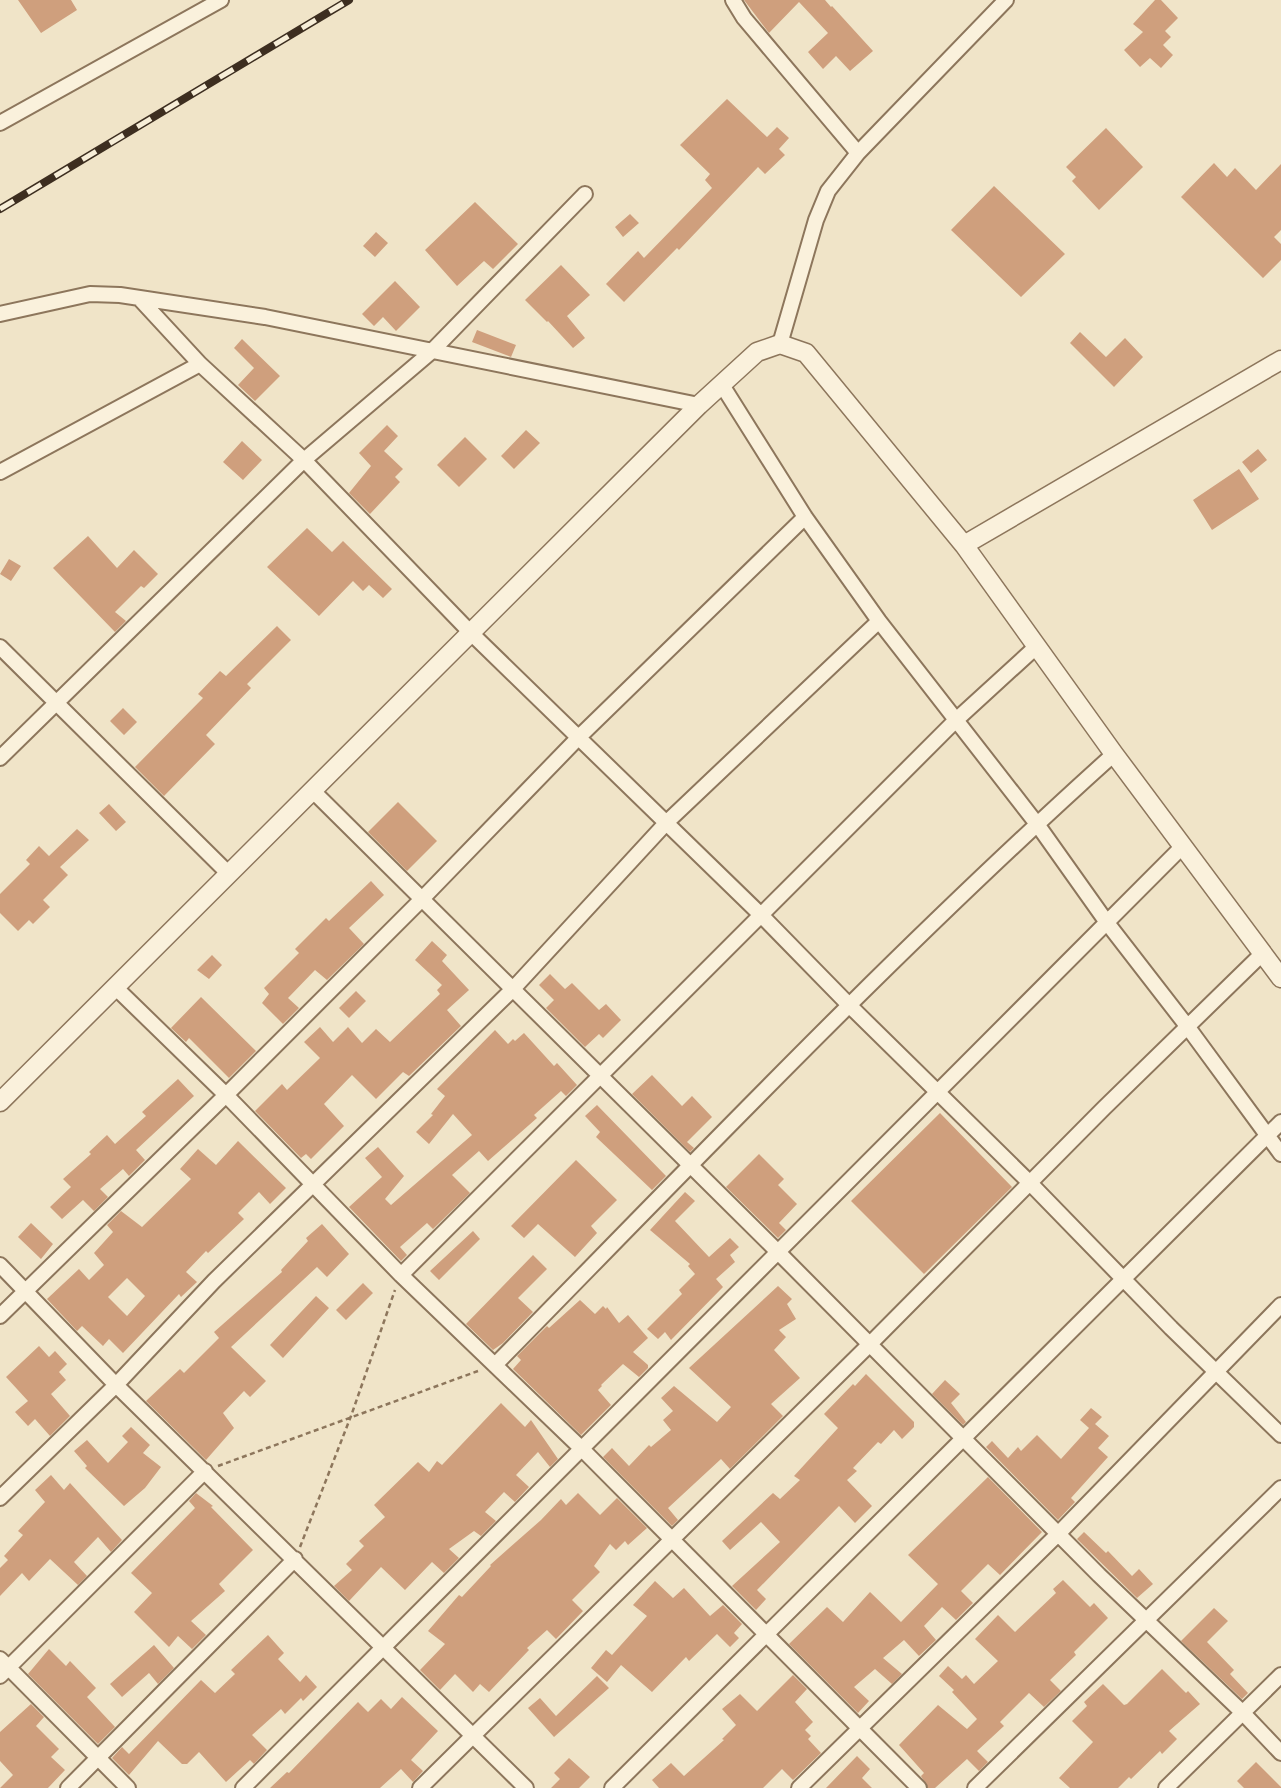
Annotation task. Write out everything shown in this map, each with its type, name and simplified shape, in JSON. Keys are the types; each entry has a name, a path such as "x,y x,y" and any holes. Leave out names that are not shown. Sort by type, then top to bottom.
{"street":[{"path":"0,122 221,0"},
{"path":"733,0 744,18 858,153"},
{"path":"780,344 816,220 828,191 858,153 1006,0"},
{"path":"0,758 304,460 431,352 585,194"},
{"path":"0,314 90,294 106,293 265,317 699,405"},
{"path":"139,298 200,364 304,460 471,633 761,915 1215,1372 1281,1435"},
{"path":"0,1102 699,405 757,352 780,344 806,353 964,545 1182,847 1281,978"},
{"path":"964,545 1281,360"},
{"path":"0,472 200,364"},
{"path":"722,385 805,517 879,621 1037,824 1108,924 1281,1154"},
{"path":"0,1316 421,900 579,737 805,517"},
{"path":"0,1498 116,1385 215,1281 513,989 667,822 879,621"},
{"path":"401,1275 955,720 1037,646"},
{"path":"0,647 229,874"},
{"path":"495,1365 850,1006 1037,824 1114,754"},
{"path":"313,791 1281,1753"},
{"path":"243,1788 1182,847"},
{"path":"420,1788 1263,953"},
{"path":"117,988 226,1095 401,1275 582,1449 919,1788"},
{"path":"612,1788 1281,1122"},
{"path":"0,1265 116,1385 526,1788"},
{"path":"799,1788 1058,1534 1281,1305"},
{"path":"128,1788 3,1667 205,1471"},
{"path":"975,1788 1281,1488"},
{"path":"68,1788 295,1559"},
{"path":"1166,1788 1281,1675"}],"path":[{"path":"295,1559 351,1416 401,1275"},
{"path":"205,1471 495,1365"}],"building":[{"path":"18,0 71,0 77,10 41,33"},
{"path":"744,0 825,0 873,51 850,71 836,56 823,69 808,52 828,33 799,2 769,33"},
{"path":"1155,0 1161,0 1178,18 1165,31 1171,37 1163,45 1173,55 1161,68 1150,58 1140,67 1124,50 1143,32 1133,24"},
{"path":"727,99 767,137 777,127 789,138 779,149 785,155 765,174 758,167 679,250 677,248 624,302 606,284 638,251 644,258 712,188 705,180 710,174 680,145"},
{"path":"1106,128 1143,167 1099,210 1072,181 1076,177 1066,167"},
{"path":"1214,163 1227,177 1235,168 1256,190 1281,164 1281,230 1274,237 1281,244 1281,260 1263,278 1181,197"},
{"path":"994,186 1065,254 1021,297 951,230"},
{"path":"475,202 518,244 493,269 484,261 457,286 425,250"},
{"path":"630,214 639,223 623,237 615,227"},
{"path":"376,232 388,243 375,257 363,246"},
{"path":"561,265 590,295 567,316 585,338 573,348 525,300"},
{"path":"395,281 420,307 396,331 383,317 374,326 362,314"},
{"path":"477,330 516,345 511,357 472,342"},
{"path":"1080,332 1106,357 1125,338 1143,357 1114,387 1070,343"},
{"path":"242,339 280,376 255,401 238,385 254,368 234,348"},
{"path":"387,425 398,436 384,451 403,469 395,477 400,482 370,514 349,493 371,466 359,453"},
{"path":"526,430 540,443 514,469 501,456"},
{"path":"465,437 487,459 459,487 437,465"},
{"path":"242,441 262,460 243,480 223,462"},
{"path":"1258,449 1267,460 1251,473 1242,462"},
{"path":"1239,469 1259,499 1212,530 1193,500"},
{"path":"307,528 332,552 343,541 392,589 383,598 369,585 363,591 353,581 319,616 267,567"},
{"path":"88,536 117,568 134,550 158,574 144,588 141,586 115,612 126,621 115,632 53,568"},
{"path":"9,559 21,566 11,581 0,574"},
{"path":"277,626 291,640 247,684 251,688 206,735 215,744 164,796 135,767 203,698 198,694 220,671 226,676"},
{"path":"123,708 137,722 124,735 110,721"},
{"path":"398,802 437,841 407,871 368,832"},
{"path":"109,804 126,822 116,831 99,813"},
{"path":"77,829 89,840 60,867 68,875 43,900 50,907 33,924 29,920 18,931 0,913 0,894 30,864 26,860 39,846 49,856"},
{"path":"371,881 384,895 349,928 364,944 327,980 315,970 288,998 299,1008 283,1024 262,1003 269,994 264,988 299,953 295,949 326,918 329,921"},
{"path":"432,941 447,955 442,961 469,990 447,1010 461,1026 409,1076 403,1072 376,1099 352,1075 324,1104 344,1126 311,1159 306,1154 301,1158 255,1111 282,1084 287,1090 320,1058 304,1042 320,1027 333,1042 348,1027 362,1043 376,1029 390,1042 440,994 437,990 442,985 415,960"},
{"path":"212,955 222,965 209,979 197,970"},
{"path":"550,974 565,989 572,983 599,1010 606,1004 621,1020 603,1038 599,1034 585,1047 546,1008 554,1000 539,985"},
{"path":"356,991 366,1001 349,1018 339,1008"},
{"path":"201,997 256,1051 229,1078 189,1038 186,1042 171,1028"},
{"path":"495,1030 508,1044 524,1033 554,1066 557,1063 577,1085 566,1096 561,1091 534,1115 537,1118 488,1161 479,1151 452,1175 470,1193 433,1229 427,1223 400,1247 407,1255 401,1261 349,1207 382,1177 365,1158 378,1147 404,1176 385,1199 391,1205 472,1135 453,1114 429,1144 416,1132 433,1115 431,1114 445,1096 437,1089"},
{"path":"652,1075 682,1106 692,1096 712,1117 687,1142 694,1148 690,1152 632,1094"},
{"path":"178,1079 194,1096 136,1150 145,1160 129,1176 123,1169 100,1189 108,1197 94,1211 83,1200 62,1219 50,1207 71,1187 63,1179 91,1154 89,1152 107,1135 115,1144 146,1116 142,1112"},
{"path":"597,1105 666,1176 652,1190 596,1137 600,1132 585,1116"},
{"path":"940,1113 1012,1187 924,1274 851,1201"},
{"path":"238,1141 286,1188 270,1204 259,1192 238,1213 244,1219 186,1272 197,1282 181,1297 179,1294 123,1353 109,1339 103,1346 82,1326 77,1331 47,1299 79,1269 89,1280 104,1265 94,1253 113,1232 107,1225 121,1211 142,1227 191,1179 180,1169 198,1149 216,1165","holes":["127,1278 145,1296 127,1316 108,1297"]},
{"path":"759,1154 784,1179 778,1185 797,1204 779,1223 786,1230 778,1238 726,1187"},
{"path":"576,1160 617,1200 591,1226 597,1233 575,1257 538,1224 524,1238 511,1226"},
{"path":"685,1192 695,1201 675,1221 709,1257 730,1238 739,1247 730,1255 735,1262 716,1279 723,1287 671,1340 665,1332 658,1339 647,1329 682,1294 679,1290 695,1274 688,1266 690,1264 650,1230"},
{"path":"31,1223 53,1244 41,1259 18,1237"},
{"path":"322,1224 349,1254 327,1277 317,1267 231,1347 266,1381 250,1397 244,1391 223,1413 234,1428 206,1460 146,1401 180,1369 184,1373 219,1338 214,1332 282,1272 308,1241 306,1238"},
{"path":"473,1231 480,1239 439,1280 430,1271"},
{"path":"533,1255 547,1269 518,1298 533,1312 493,1350 466,1324"},
{"path":"363,1283 373,1293 346,1320 336,1310"},
{"path":"778,1286 792,1299 787,1304 796,1319 779,1330 786,1337 774,1350 800,1378 771,1404 783,1416 730,1469 721,1459 668,1508 678,1520 672,1526 603,1457 612,1448 629,1466 649,1445 651,1447 671,1430 663,1420 673,1411 661,1398 674,1386 717,1422 731,1407 689,1368"},
{"path":"316,1296 329,1308 283,1358 270,1345"},
{"path":"580,1300 595,1314 603,1306 606,1309 607,1307 619,1323 628,1315 648,1338 633,1352 648,1368 639,1377 623,1364 601,1385 598,1390 611,1405 581,1435 513,1369 521,1360 517,1356 547,1326 549,1328"},
{"path":"39,1346 49,1357 55,1351 67,1364 59,1372 66,1380 51,1394 70,1416 50,1436 35,1419 28,1426 15,1412 28,1401 6,1377"},
{"path":"866,1374 914,1422 914,1427 902,1439 894,1430 853,1468 857,1471 847,1480 872,1506 855,1523 839,1506 757,1590 766,1599 756,1610 732,1586 780,1542 761,1522 730,1550 722,1541 773,1493 780,1499 800,1480 794,1476 838,1428 824,1414"},
{"path":"945,1380 960,1394 951,1403 966,1422 963,1425 932,1394"},
{"path":"501,1403 525,1427 531,1420 558,1459 550,1467 538,1452 516,1475 529,1487 515,1502 504,1492 485,1512 496,1521 481,1536 474,1531 449,1549 459,1558 444,1573 432,1562 405,1590 381,1567 349,1601 334,1586 352,1570 346,1564 364,1546 359,1541 385,1517 374,1505 418,1462 429,1472 437,1461 442,1465"},
{"path":"1091,1408 1102,1417 1095,1424 1109,1436 1098,1448 1108,1457 1071,1498 1075,1502 1058,1520 986,1447 992,1441 1008,1458 1018,1447 1021,1451 1037,1435 1061,1459 1089,1428 1080,1420"},
{"path":"131,1427 150,1445 143,1453 161,1467 145,1488 124,1506 85,1468 87,1466 74,1451 87,1440 108,1463 128,1442 122,1436"},
{"path":"51,1475 64,1490 70,1483 122,1540 111,1552 98,1537 74,1562 87,1576 78,1585 50,1559 29,1581 22,1573 0,1596 0,1568 8,1560 4,1556 23,1535 18,1531 45,1502 35,1490"},
{"path":"988,1477 1042,1532 1000,1575 988,1564 961,1591 973,1603 956,1620 942,1607 924,1626 936,1640 919,1656 904,1640 883,1658 902,1674 892,1684 875,1669 854,1687 869,1701 858,1713 789,1644 827,1607 843,1622 870,1592 901,1622 938,1584 908,1555"},
{"path":"196,1493 213,1506 211,1507 253,1550 219,1584 225,1591 191,1621 206,1635 192,1649 178,1636 169,1647 134,1612 152,1593 131,1573 195,1508 189,1501"},
{"path":"578,1493 600,1515 617,1498 647,1528 628,1545 625,1541 616,1550 610,1544 594,1566 600,1572 572,1600 583,1611 556,1639 547,1630 527,1648 529,1650 489,1692 480,1684 473,1692 455,1674 440,1690 420,1670 445,1644 428,1631 459,1595 462,1597 490,1565 561,1499 566,1505"},
{"path":"1084,1532 1106,1553 1108,1551 1132,1576 1139,1569 1153,1584 1137,1598 1077,1539"},
{"path":"1063,1580 1090,1607 1094,1603 1108,1618 1050,1680 1061,1691 1044,1707 1029,1693 1000,1722 1004,1726 977,1751 988,1762 979,1771 967,1759 935,1788 928,1788 921,1776 924,1773 899,1745 938,1705 967,1729 977,1719 939,1676 948,1666 962,1679 966,1675 974,1684 998,1661 975,1639 998,1615 1015,1632 1056,1593 1053,1589"},
{"path":"655,1581 673,1598 684,1588 710,1616 723,1605 742,1624 734,1633 739,1638 730,1647 717,1634 689,1661 686,1657 652,1692 621,1665 607,1682 591,1668 606,1650 612,1655 647,1616 633,1605"},
{"path":"1214,1608 1228,1621 1207,1642 1234,1670 1230,1674 1248,1693 1242,1699 1181,1641"},
{"path":"268,1635 284,1653 278,1659 300,1682 306,1675 317,1687 285,1714 281,1709 252,1735 267,1750 254,1764 250,1760 226,1782 199,1752 187,1764 182,1764 158,1741 129,1775 112,1758 122,1747 129,1754 201,1680 215,1693 235,1674 231,1670"},
{"path":"154,1645 174,1668 158,1684 149,1673 122,1697 110,1684"},
{"path":"49,1649 66,1666 70,1661 96,1688 87,1697 115,1727 98,1744 28,1674"},
{"path":"1162,1669 1200,1704 1169,1731 1177,1739 1118,1788 1070,1788 1059,1778 1093,1742 1072,1721 1087,1706 1084,1702 1103,1684 1124,1705 1127,1704"},
{"path":"793,1675 807,1689 795,1702 813,1722 805,1730 811,1736 808,1739 821,1753 793,1780 782,1769 763,1788 659,1788 652,1780 671,1763 684,1776 724,1740 722,1739 736,1725 722,1709 740,1694 757,1711"},
{"path":"597,1676 609,1688 554,1737 528,1708 540,1698 556,1716"},
{"path":"402,1697 438,1731 411,1760 423,1771 413,1782 401,1769 380,1788 270,1788 289,1773 358,1702 368,1712 381,1699 391,1709"},
{"path":"31,1704 44,1717 36,1726 59,1749 51,1757 65,1770 48,1788 0,1788 13,1775 0,1761 0,1732"},
{"path":"857,1756 870,1769 862,1778 872,1788 826,1788"},
{"path":"569,1758 590,1777 579,1788 551,1788 560,1779 554,1773"},
{"path":"1256,1762 1281,1788 1244,1788 1237,1781"}],"railway":[{"path":"0,209 349,0"}]}
